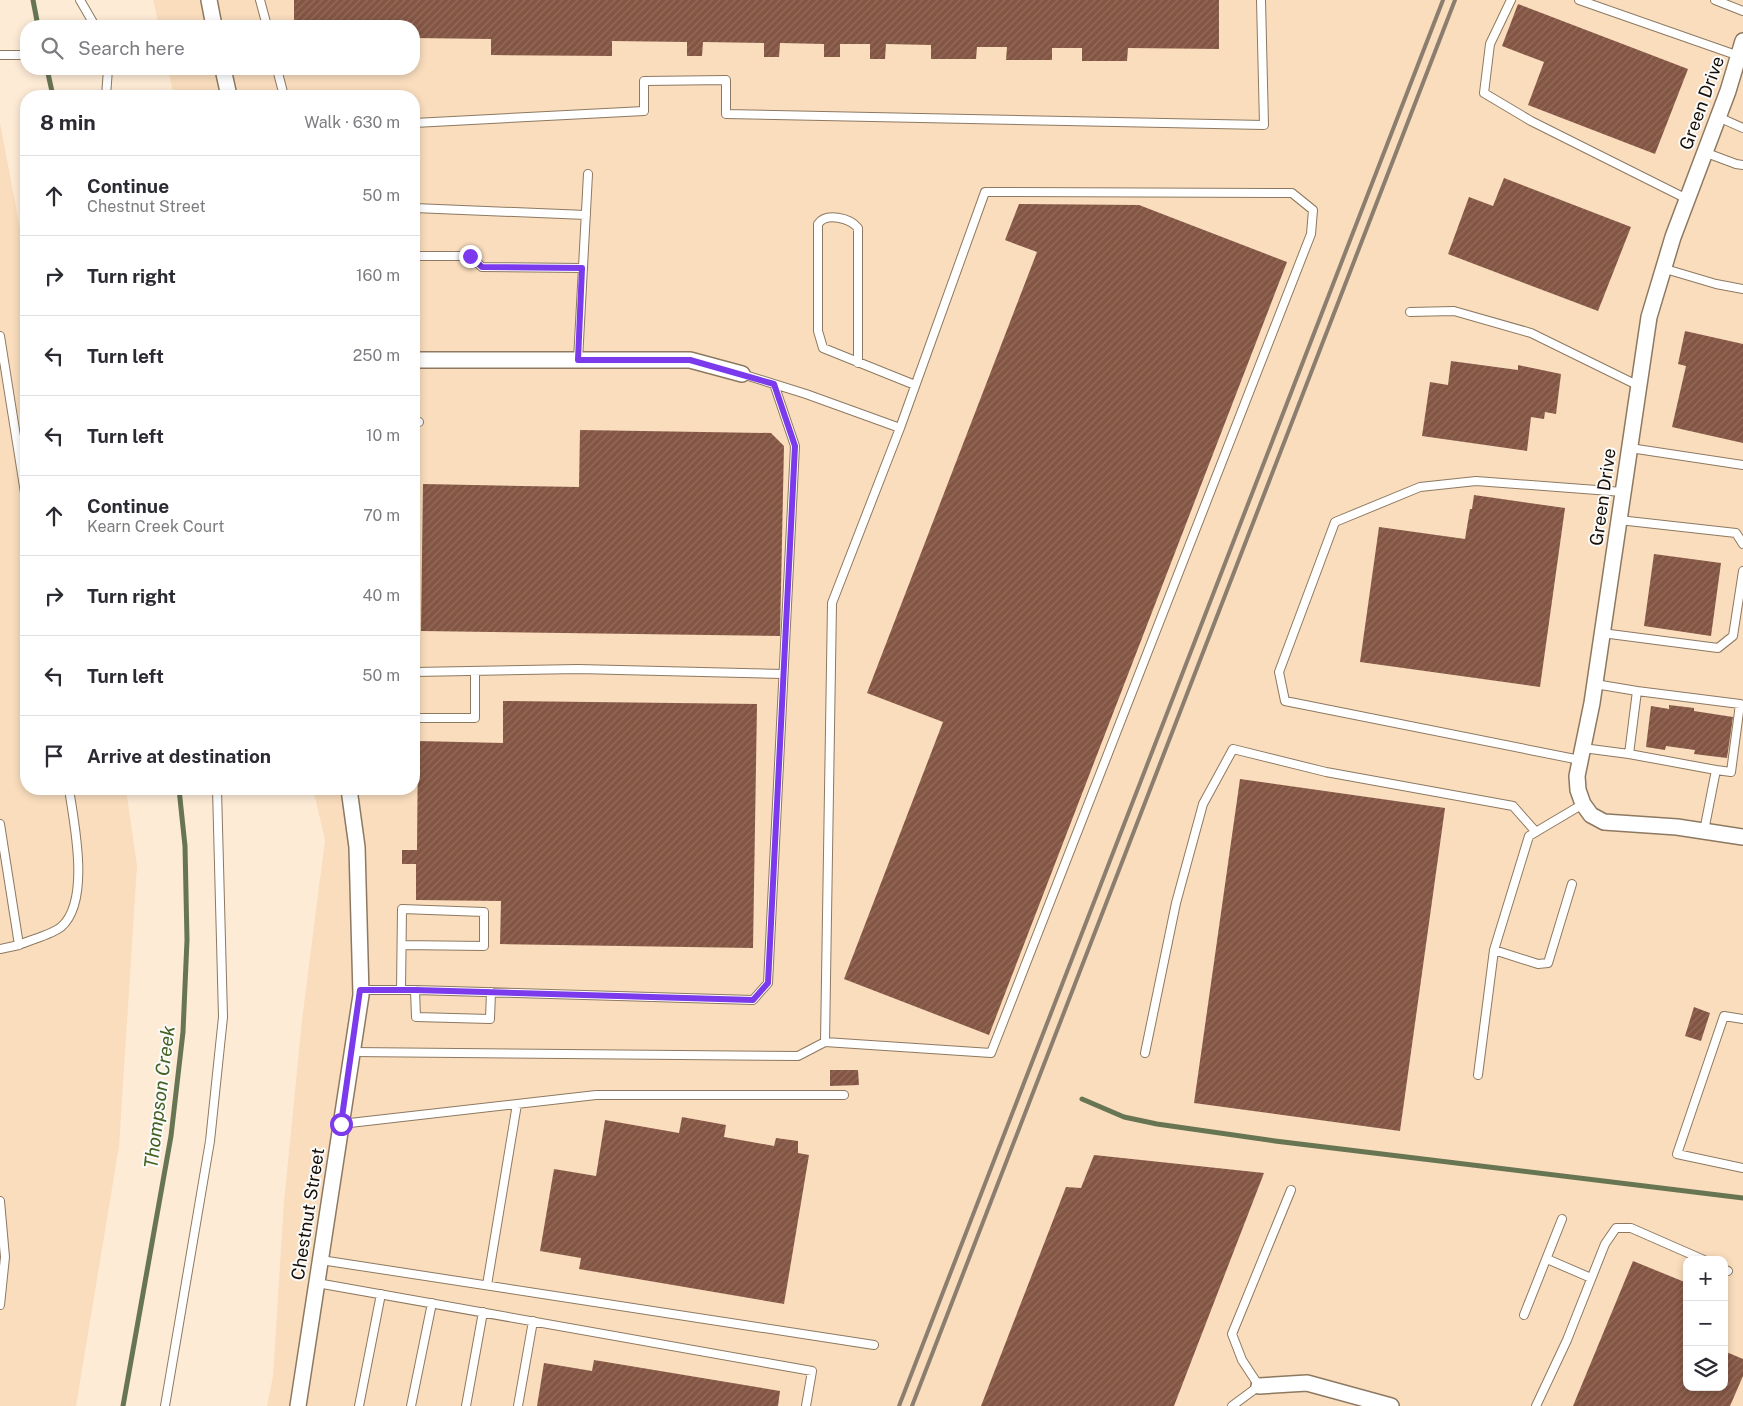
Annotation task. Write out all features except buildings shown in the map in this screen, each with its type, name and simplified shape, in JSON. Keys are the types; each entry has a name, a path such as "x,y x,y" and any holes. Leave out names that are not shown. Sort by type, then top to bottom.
{"street":[{"path":"209,0 213,20"},
{"name":"Green Drive","path":"1583,804 1578,790 1581,754 1595,684 1649,317 1662,268 1718,117 1743,41"},
{"path":"224,75 227,90"},
{"path":"420,360 690,360 742,374"},
{"name":"Chestnut Street","path":"298,1406 360,990 357,847 350,795"},
{"path":"1583,804 1591,815 1604,822 1704,831 1743,837"},
{"path":"1259,1386 1307,1382 1391,1406"}],"lane":[{"path":"80,0 92,20"},
{"path":"260,0 265,20"},
{"path":"420,123 644,111 644,81 726,80 726,114 1264,125 1261,0"},
{"path":"1511,0 1490,44 1484,93 1531,121 1687,199"},
{"path":"1579,0 1739,56"},
{"path":"1715,0 1743,12"},
{"path":"0,55 20,55"},
{"path":"106,90 108,75"},
{"path":"279,75 282,90"},
{"path":"1718,117 1743,128"},
{"path":"1704,152 1743,165"},
{"path":"578,360 588,174"},
{"path":"352,1052 798,1056 825,1042 991,1053 1311,234 1313,210 1292,193 985,192 900,428 832,603 825,1042"},
{"path":"420,208 586,215"},
{"path":"858,363 858,228 854,222 827,216 818,224 820,341 823,348 858,363 915,386"},
{"path":"420,256 470,256 482,267 582,268"},
{"path":"1662,268 1716,284 1743,289"},
{"path":"1410,312 1454,311 1531,333 1639,386"},
{"path":"0,336 20,461"},
{"path":"742,374 900,428"},
{"path":"360,990 753,1000 768,983 795,446 774,384"},
{"path":"1630,448 1743,465"},
{"path":"1595,684 1740,704 1730,772 1629,754 1581,754 1285,701 1279,672 1335,522 1420,487 1476,481 1623,492"},
{"path":"1619,520 1736,533 1743,544"},
{"path":"1602,633 1718,648 1733,636 1743,571"},
{"path":"420,672 578,669 783,674"},
{"path":"420,718 475,718 475,672"},
{"path":"1629,754 1637,690"},
{"path":"1145,1053 1176,903 1203,804 1233,749 1326,772 1513,806 1536,832"},
{"path":"1704,831 1716,770"},
{"path":"0,949 19,945 62,926 77,902 78,858 70,795"},
{"path":"165,1406 210,1141 223,1016 217,795"},
{"path":"1478,1075 1494,950 1529,836 1583,804"},
{"path":"0,824 19,945"},
{"path":"1494,950 1538,964 1548,963 1572,884"},
{"path":"402,945 484,946 484,912 402,909 402,945 402,990"},
{"path":"415,990 416,1017 490,1019 491,992"},
{"path":"1743,1019 1724,1016 1677,1154 1743,1168"},
{"path":"341,1124 596,1095 844,1095"},
{"path":"487,1285 517,1104"},
{"path":"1232,1406 1259,1386 1242,1360 1232,1334 1291,1190"},
{"path":"0,1201 5,1257 0,1305"},
{"path":"1524,1315 1562,1218"},
{"path":"1536,1406 1567,1340 1605,1244 1616,1228 1631,1228 1695,1256"},
{"path":"320,1260 874,1345"},
{"path":"1547,1260 1591,1278"},
{"path":"317,1283 812,1371 806,1406"},
{"path":"359,1406 381,1294"},
{"path":"411,1406 432,1303"},
{"path":"466,1406 483,1312"},
{"path":"518,1406 533,1321"}],"shaded area":[{"path":"153,0 1743,0 1743,1406 267,1406 273,1376 284,1202 302,1020 325,840 314,795 420,795 420,90 173,90 169,75 420,75 420,20 158,20"},
{"path":"0,123 20,228 20,795 127,795 137,866 119,1146 76,1406 0,1406"}],"waterway":[{"name":"Thompson Creek","path":"33,0 37,20"},
{"name":"Thompson Creek","path":"48,75 52,90"},
{"name":"Thompson Creek","path":"123,1406 171,1136 183,1032 187,940 185,846 180,795"},
{"path":"1082,1099 1124,1117 1157,1124 1275,1141 1743,1198"}],"railway":[{"path":"899,1406 1443,0"},
{"path":"912,1406 1455,0"}],"route":[{"path":"341,1124 361,995 360,990 753,1000 768,983 795,446 774,384 690,360 578,360 582,268 482,267 470,256"}]}
